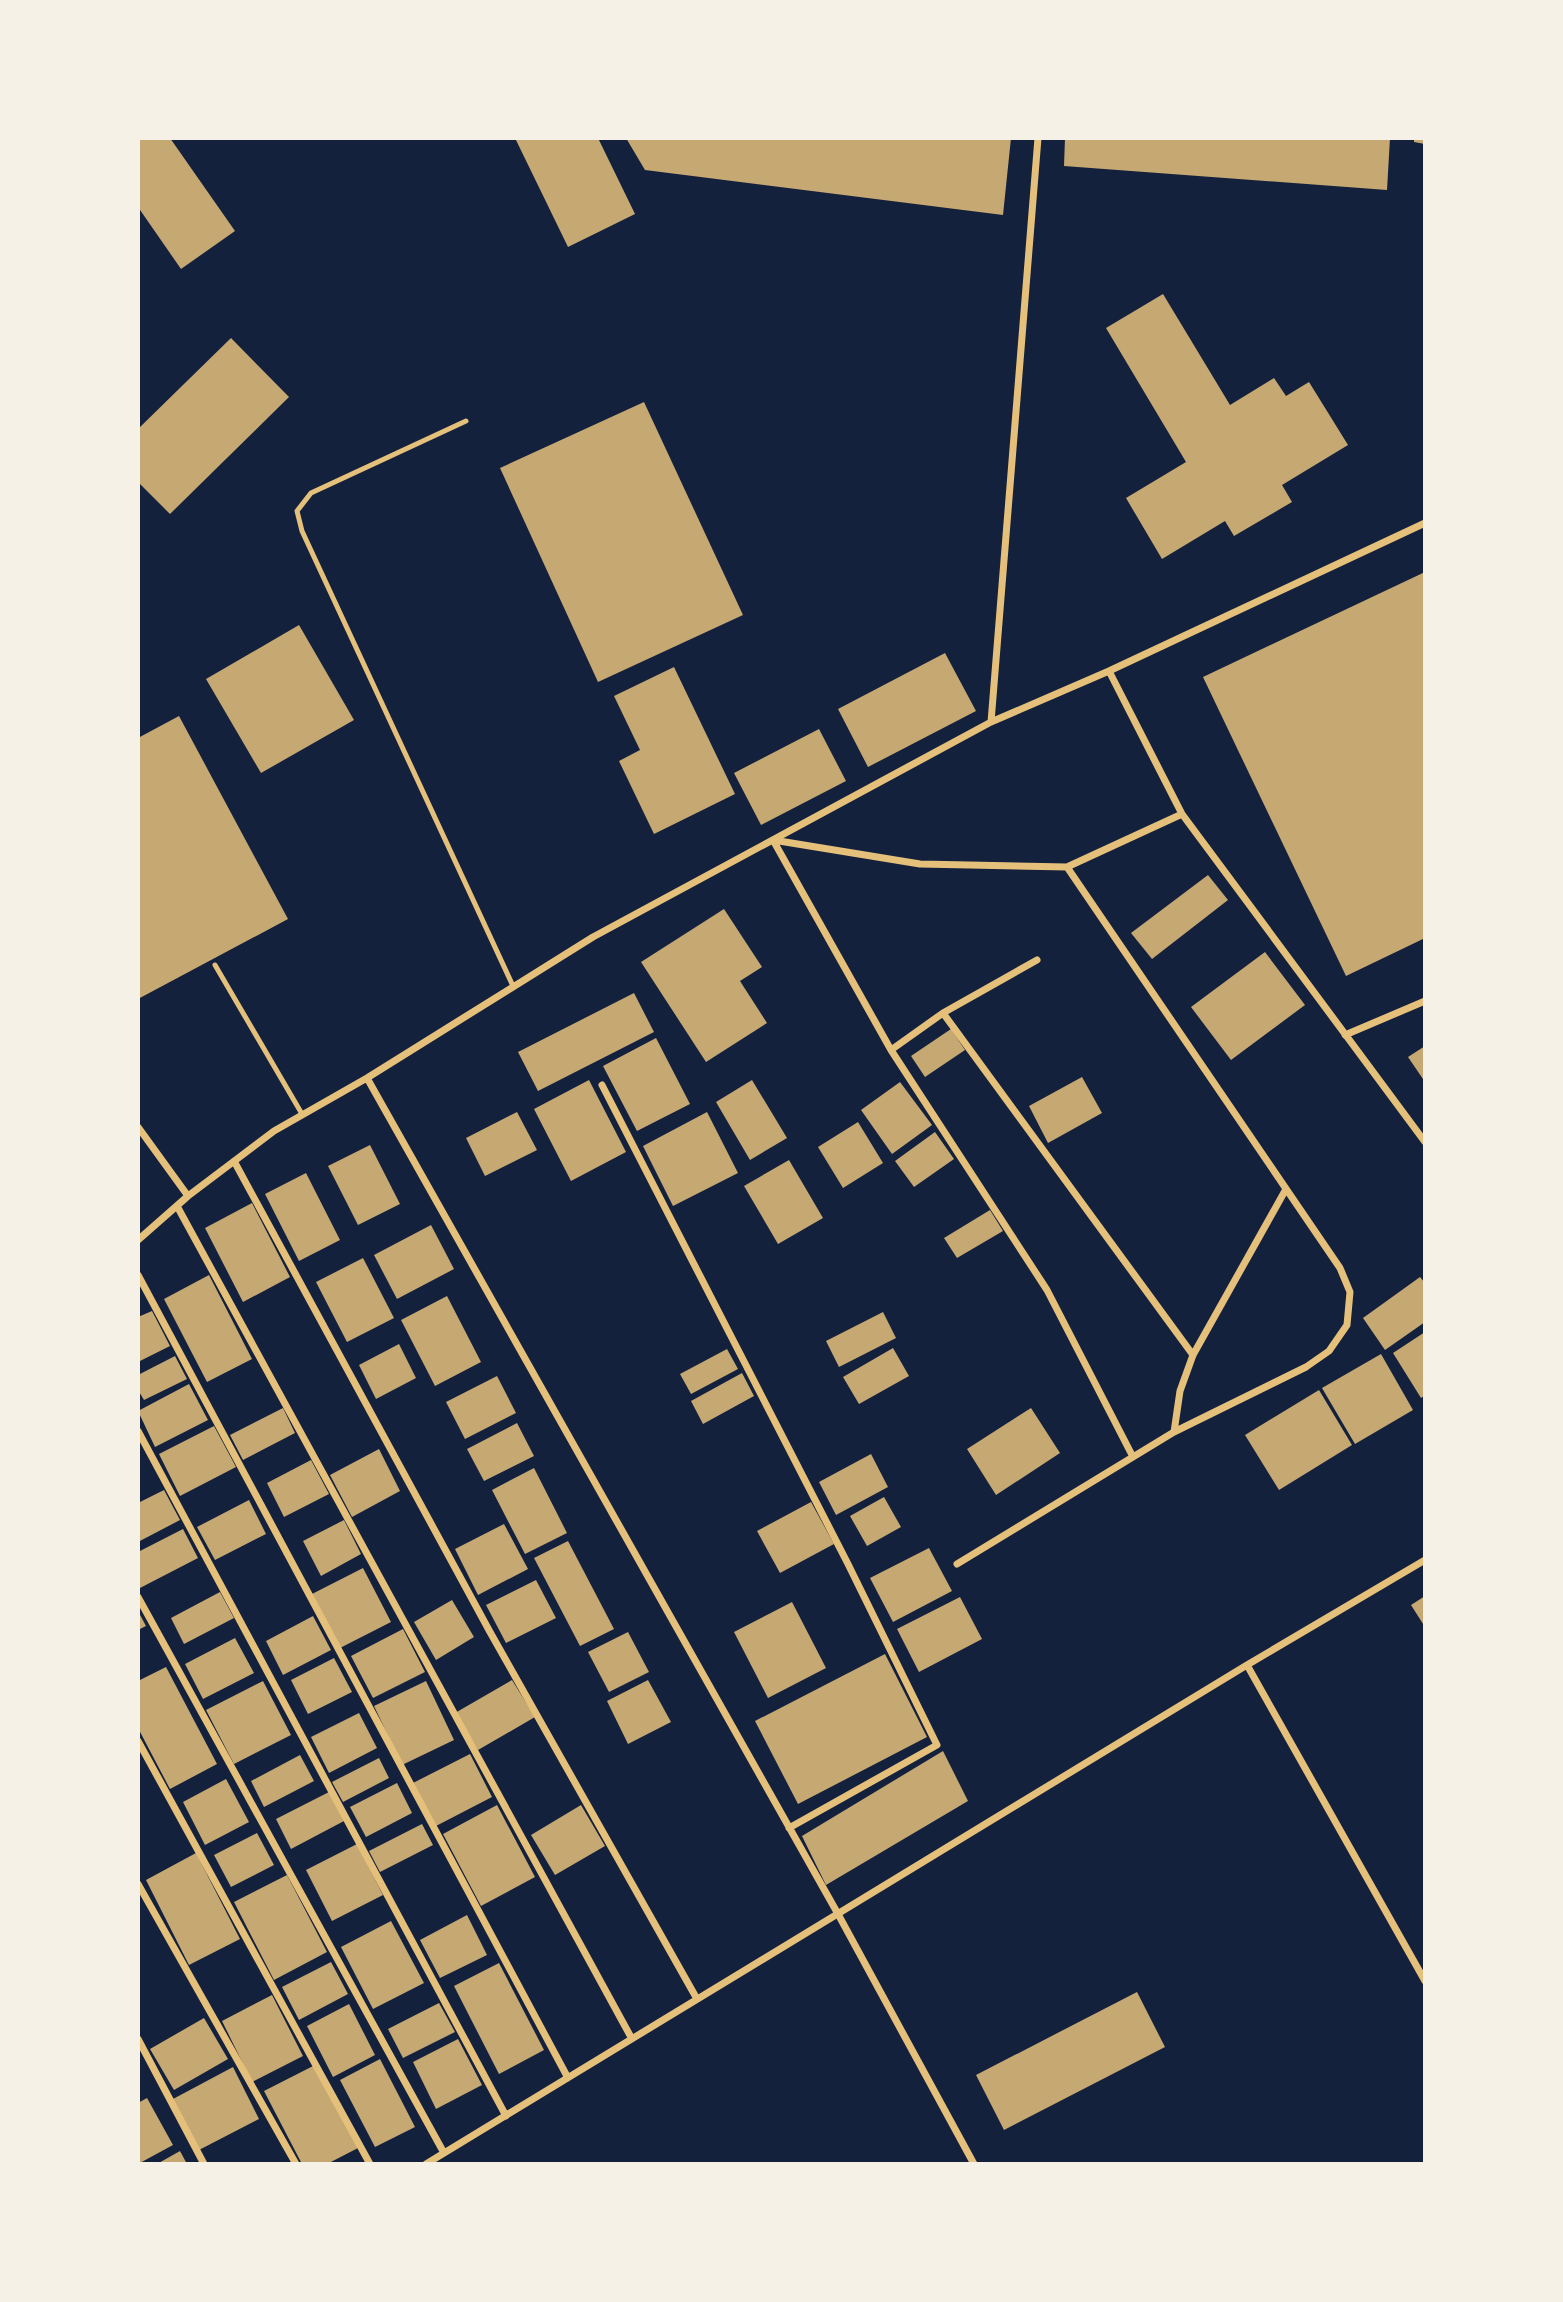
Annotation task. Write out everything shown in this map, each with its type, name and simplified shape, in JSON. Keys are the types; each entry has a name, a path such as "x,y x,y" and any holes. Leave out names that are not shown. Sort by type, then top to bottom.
{"street":[{"path":"992,722 1038,138"},
{"path":"138,1240 188,1196 274,1131 367,1077 593,937 992,722 1109,671 1425,523"},
{"path":"1109,671 1182,814 1425,1142"},
{"path":"773,840 920,864 1066,867 1182,814"},
{"path":"773,840 891,1050 1048,1290 1133,1457"},
{"path":"957,1564 1174,1432 1306,1367 1329,1351 1347,1325 1350,1292 1340,1268 1066,867"},
{"path":"891,1050 943,1013 1037,960"},
{"path":"1345,1035 1425,1001"},
{"path":"943,1013 1193,1355"},
{"path":"367,1077 838,1914 974,2164"},
{"path":"601,1085 842,1552 937,1745 789,1828"},
{"path":"138,1127 188,1196"},
{"path":"234,1161 490,1632 697,1999"},
{"path":"1174,1432 1180,1391 1193,1355 1286,1189"},
{"path":"177,1206 632,2039"},
{"path":"138,1275 568,2078"},
{"path":"138,1431 506,2116"},
{"path":"426,2164 1247,1665 1425,1560"},
{"path":"138,1597 444,2153"},
{"path":"1247,1665 1424,1978"},
{"path":"138,1741 370,2164"},
{"path":"138,1884 296,2164"},
{"path":"138,2039 204,2164"}],"lane":[{"path":"466,421 311,493 298,511 302,531 513,986"},
{"path":"215,965 302,1114"}],"building":[{"path":"138,138 170,138 235,231 181,269 138,207"},
{"path":"515,138 598,138 635,214 568,247"},
{"path":"626,138 1011,138 1003,215 645,170"},
{"path":"1065,138 1390,138 1387,190 1064,166"},
{"path":"1414,138 1425,138 1425,144 1414,142"},
{"path":"1163,294 1230,405 1274,378 1286,396 1309,382 1348,445 1282,485 1292,502 1234,536 1225,521 1162,559 1126,498 1186,462 1106,328"},
{"path":"231,338 289,397 170,514 138,482 138,429"},
{"path":"644,402 743,615 598,682 500,468"},
{"path":"1425,572 1425,938 1346,976 1203,677"},
{"path":"299,625 354,720 261,773 206,679"},
{"path":"945,653 976,711 868,767 838,709"},
{"path":"674,667 735,794 654,834 619,761 640,750 614,696"},
{"path":"179,716 288,919 138,999 138,738"},
{"path":"819,729 846,781 761,825 734,773"},
{"path":"1208,875 1228,900 1152,959 1131,933"},
{"path":"724,909 762,967 740,981 767,1023 706,1062 641,962"},
{"path":"1265,952 1305,1005 1231,1060 1191,1007"},
{"path":"634,993 654,1032 538,1091 518,1052"},
{"path":"951,1029 965,1050 925,1077 911,1056"},
{"path":"656,1038 690,1104 637,1131 603,1066"},
{"path":"1425,1046 1425,1082 1408,1057"},
{"path":"1082,1077 1102,1113 1048,1143 1029,1106"},
{"path":"589,1080 626,1152 571,1181 534,1109"},
{"path":"752,1080 787,1138 750,1160 716,1102"},
{"path":"900,1082 932,1125 892,1154 861,1110"},
{"path":"517,1112 537,1150 485,1176 466,1138"},
{"path":"707,1112 738,1173 673,1206 643,1146"},
{"path":"858,1122 883,1163 843,1188 818,1147"},
{"path":"935,1132 954,1159 914,1187 895,1161"},
{"path":"370,1145 400,1204 358,1225 328,1166"},
{"path":"789,1160 823,1218 778,1244 744,1186"},
{"path":"306,1173 340,1240 299,1261 265,1194"},
{"path":"252,1203 290,1277 243,1302 205,1228"},
{"path":"990,1210 1003,1231 957,1258 944,1238"},
{"path":"431,1225 454,1269 397,1299 374,1255"},
{"path":"363,1258 394,1318 347,1342 316,1282"},
{"path":"209,1275 252,1359 207,1382 164,1299"},
{"path":"1420,1277 1425,1283 1425,1322 1385,1350 1363,1318"},
{"path":"447,1296 481,1362 435,1386 401,1320"},
{"path":"152,1311 170,1346 138,1362 138,1317"},
{"path":"883,1312 896,1338 839,1367 826,1341"},
{"path":"1425,1332 1425,1395 1421,1398 1393,1353"},
{"path":"399,1344 416,1378 376,1399 359,1365"},
{"path":"893,1348 909,1376 859,1404 843,1377"},
{"path":"727,1349 738,1369 691,1394 680,1374"},
{"path":"1381,1354 1413,1410 1355,1444 1322,1388"},
{"path":"175,1356 187,1379 144,1400 138,1390 138,1375"},
{"path":"742,1373 754,1396 703,1424 691,1401"},
{"path":"497,1376 516,1413 465,1439 446,1402"},
{"path":"189,1384 208,1420 155,1447 138,1411"},
{"path":"1319,1390 1352,1445 1279,1490 1245,1435"},
{"path":"283,1408 295,1433 243,1460 230,1435"},
{"path":"1031,1408 1060,1453 996,1495 967,1449"},
{"path":"517,1423 534,1456 484,1481 467,1449"},
{"path":"214,1426 236,1467 180,1496 159,1454"},
{"path":"379,1449 400,1491 352,1517 330,1475"},
{"path":"871,1454 888,1487 836,1515 819,1482"},
{"path":"311,1460 329,1494 284,1517 267,1483"},
{"path":"534,1468 567,1533 525,1554 492,1490"},
{"path":"164,1490 180,1520 138,1542 138,1503"},
{"path":"884,1497 901,1527 867,1546 850,1516"},
{"path":"249,1500 266,1534 215,1560 197,1527"},
{"path":"811,1502 834,1544 780,1573 757,1531"},
{"path":"344,1520 361,1554 321,1576 303,1541"},
{"path":"504,1524 528,1569 478,1595 455,1549"},
{"path":"183,1529 198,1558 140,1588 138,1552"},
{"path":"568,1541 614,1629 580,1646 534,1558"},
{"path":"929,1548 952,1591 893,1622 870,1578"},
{"path":"363,1568 391,1622 340,1648 312,1594"},
{"path":"536,1580 556,1618 506,1643 486,1605"},
{"path":"220,1592 234,1618 184,1644 171,1618"},
{"path":"1425,1596 1425,1627 1411,1605"},
{"path":"960,1597 982,1639 919,1672 897,1629"},
{"path":"452,1600 474,1637 436,1660 414,1622"},
{"path":"792,1602 826,1668 768,1698 734,1632"},
{"path":"138,1611 146,1626 138,1630"},
{"path":"313,1616 331,1650 283,1675 266,1641"},
{"path":"403,1629 425,1672 373,1698 351,1656"},
{"path":"628,1632 649,1672 609,1692 588,1652"},
{"path":"235,1638 254,1673 203,1699 185,1664"},
{"path":"885,1654 927,1737 798,1804 755,1721"},
{"path":"334,1658 352,1692 308,1714 291,1680"},
{"path":"166,1667 217,1764 170,1789 138,1728 138,1681"},
{"path":"512,1680 535,1717 478,1750 455,1713"},
{"path":"648,1680 671,1722 628,1744 607,1701"},
{"path":"263,1681 291,1735 234,1764 206,1710"},
{"path":"426,1681 454,1740 402,1765 374,1706"},
{"path":"359,1713 377,1748 329,1773 311,1737"},
{"path":"943,1751 968,1801 826,1885 802,1836"},
{"path":"470,1754 492,1797 436,1826 413,1783"},
{"path":"300,1755 314,1781 264,1807 251,1781"},
{"path":"379,1758 389,1778 343,1802 332,1782"},
{"path":"226,1779 249,1822 205,1845 183,1802"},
{"path":"397,1783 412,1813 366,1837 350,1807"},
{"path":"329,1792 344,1821 291,1849 276,1819"},
{"path":"497,1805 535,1877 481,1906 443,1834"},
{"path":"581,1805 605,1846 555,1875 531,1835"},
{"path":"422,1824 433,1845 380,1872 369,1851"},
{"path":"257,1833 274,1865 231,1887 214,1855"},
{"path":"357,1844 383,1895 332,1921 306,1870"},
{"path":"196,1853 240,1939 189,1965 146,1880"},
{"path":"287,1875 327,1952 274,1980 234,1902"},
{"path":"467,1915 487,1955 440,1978 420,1940"},
{"path":"391,1921 424,1983 373,2009 341,1947"},
{"path":"331,1962 348,1994 299,2020 282,1987"},
{"path":"499,1963 544,2050 499,2074 454,1986"},
{"path":"1137,1992 1165,2047 1004,2130 976,2075"},
{"path":"272,1995 303,2056 252,2082 222,2021"},
{"path":"439,2003 455,2032 403,2058 388,2029"},
{"path":"349,2004 375,2055 333,2077 307,2026"},
{"path":"204,2018 228,2059 174,2090 150,2049"},
{"path":"458,2039 482,2085 436,2109 413,2062"},
{"path":"380,2059 415,2127 375,2147 340,2080"},
{"path":"315,2065 358,2148 327,2164 302,2164 264,2091"},
{"path":"233,2067 259,2119 199,2150 173,2099"},
{"path":"147,2098 173,2145 138,2164 138,2103"},
{"path":"180,2151 187,2164 157,2164"}]}
